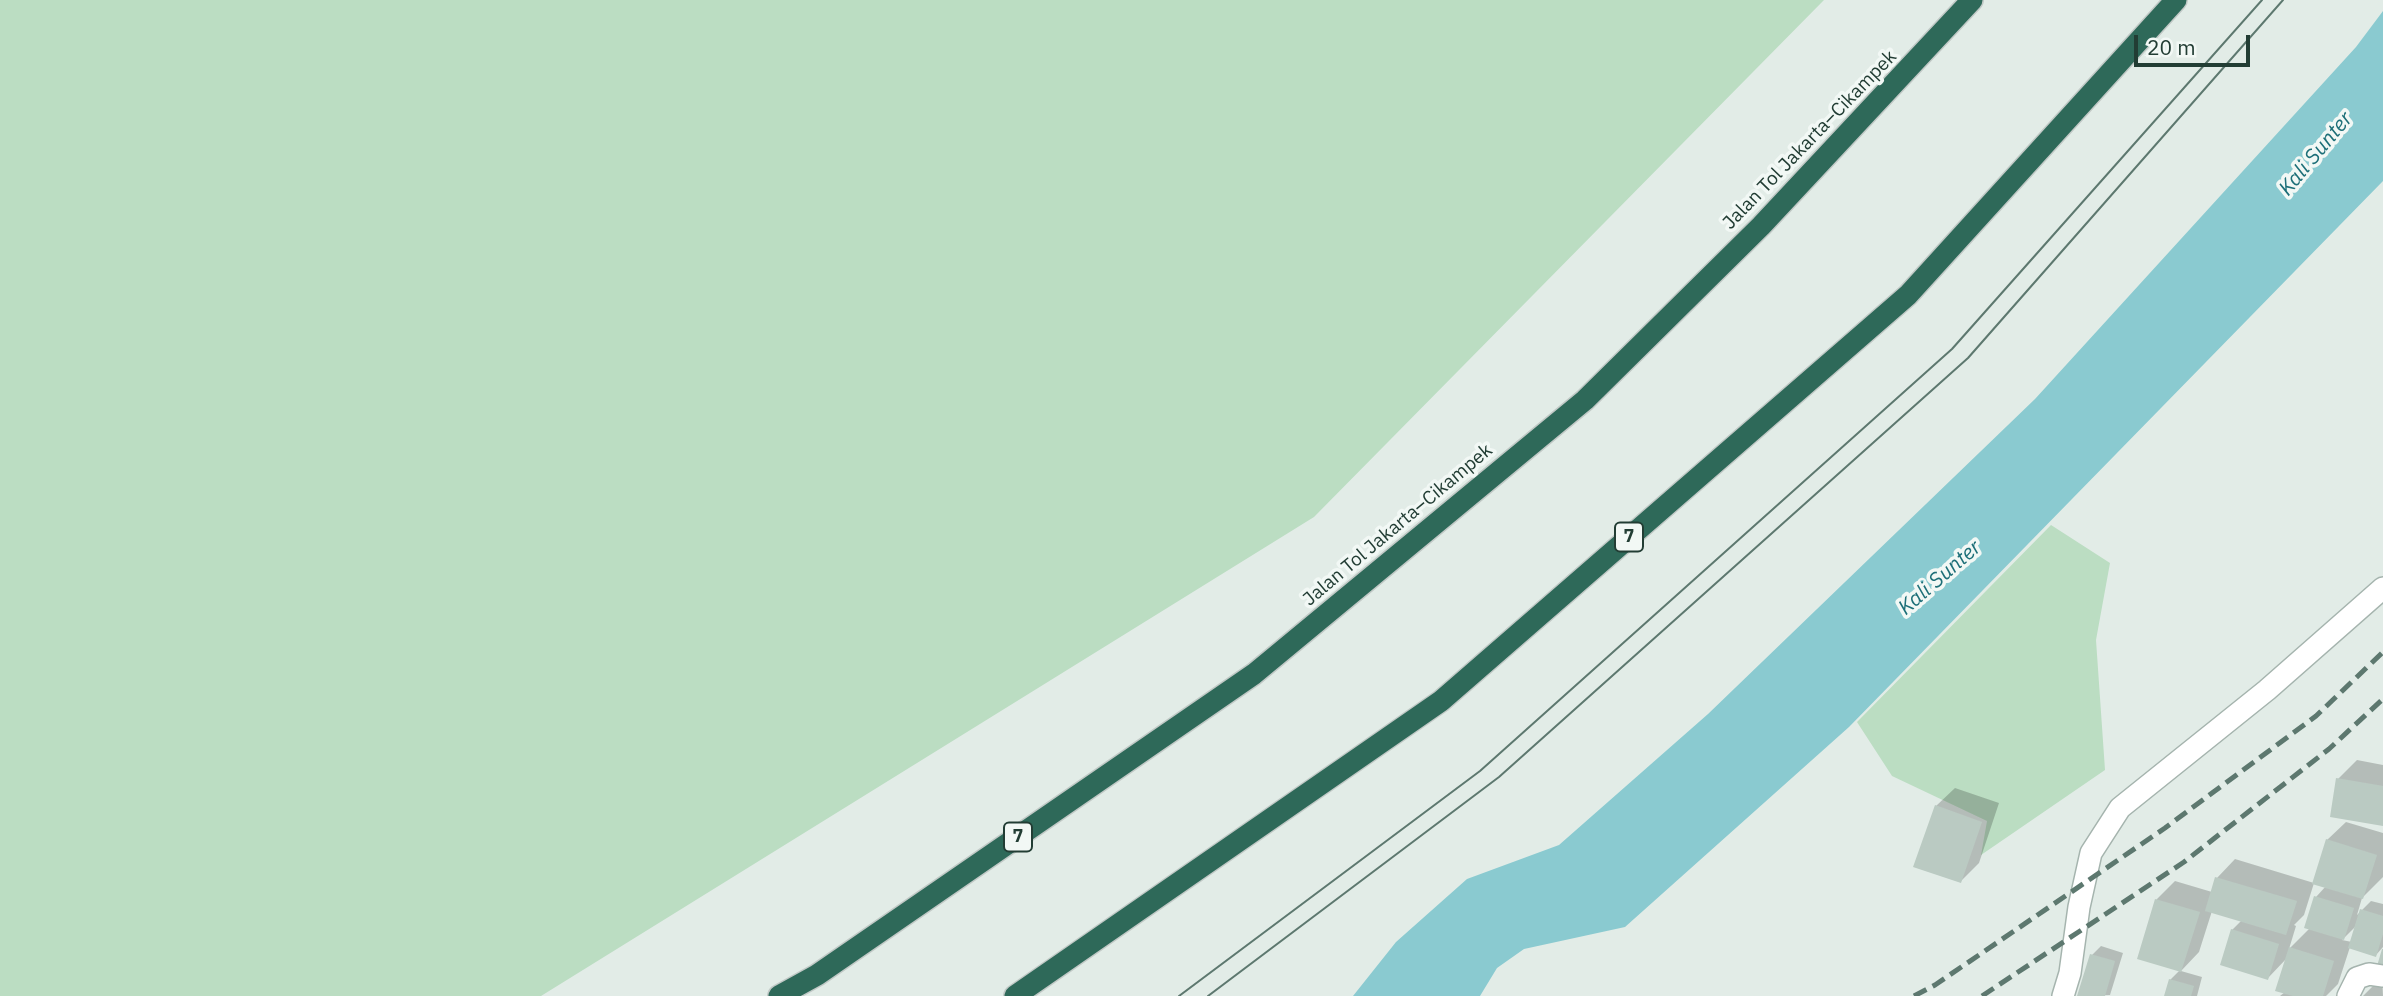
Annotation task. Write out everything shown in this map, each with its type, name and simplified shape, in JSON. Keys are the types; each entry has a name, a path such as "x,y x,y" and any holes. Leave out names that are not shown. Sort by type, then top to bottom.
{"highway":[{"name":"Jalan Tol Jakarta–Cikampek","path":"779,996 817,975 1254,674 1575,409 1761,226 1972,0"},
{"name":"7","path":"1016,996 1441,701 1908,295 2176,0"}],"street":[{"path":"2063,996 2070,973 2079,907 2091,853 2120,808 2267,690 2383,588"},
{"path":"2348,996 2357,978 2369,974 2383,976"}],"green space":[{"path":"0,0 1824,0 1314,517 541,996 0,996"},
{"path":"2051,525 2110,563 2096,640 2105,770 1981,855 1987,821 1892,776 1857,722"}],"water":[{"name":"Kali Sunter","path":"2383,11 2383,181 1849,727 1625,927 1524,949 1497,968 1480,996 1353,996 1396,942 1467,879 1559,845 1708,714 2035,399 2356,47"}],"building":[{"path":"2336,778 2383,786 2383,826 2330,817"},
{"path":"1935,805 1982,822 1961,883 1913,867"},
{"path":"2326,839 2377,855 2363,899 2312,884"},
{"path":"2215,877 2297,901 2286,935 2205,911"},
{"path":"2314,896 2354,908 2344,940 2304,928"},
{"path":"2155,899 2200,912 2181,972 2137,959"},
{"path":"2360,909 2383,916 2383,934 2376,957 2348,948"},
{"path":"2231,929 2279,944 2268,980 2220,965"},
{"path":"2289,947 2334,961 2323,996 2293,996 2275,991"},
{"path":"2383,949 2383,968 2377,966"},
{"path":"2090,954 2115,961 2105,996 2077,996"},
{"path":"2169,979 2194,986 2191,996 2164,996"}],"tram line":[{"path":"1179,996 1480,771 1952,349 2262,0"},
{"path":"1208,996 1499,777 1968,358 2283,0"}],"railway":[{"path":"1914,996 1935,985 2165,828 2316,716 2383,652"},
{"path":"1982,996 2184,862 2329,749 2383,699"}]}
